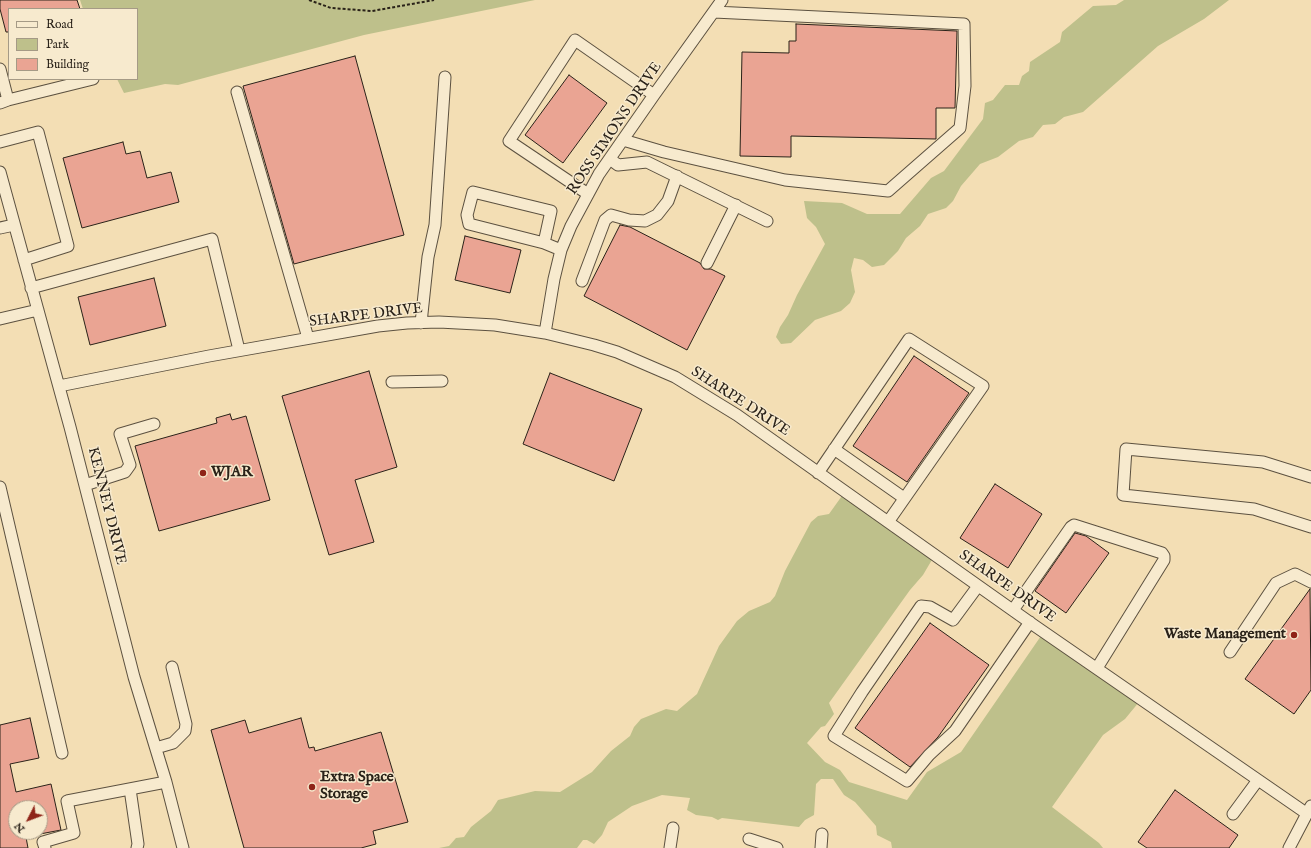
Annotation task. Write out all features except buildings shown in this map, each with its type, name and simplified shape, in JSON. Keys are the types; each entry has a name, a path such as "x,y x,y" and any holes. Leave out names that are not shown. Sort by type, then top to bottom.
{"street":[{"name":"ROSS SIMONS DRIVE","path":"545,333 554,279 561,250 571,226 588,194 654,95 722,0"},
{"path":"623,140 664,152 785,180 888,191 960,128 965,86 964,24 714,12"},
{"path":"588,194 509,141 575,40 654,95"},
{"path":"0,69 4,101 56,84 86,80"},
{"path":"421,323 428,257 435,225 445,77"},
{"path":"237,92 308,338"},
{"path":"0,142 38,132 68,246 24,260"},
{"path":"610,159 618,165 647,162 767,221"},
{"name":"KENNEY DRIVE","path":"0,172 85,485 134,678 166,782 183,848"},
{"path":"582,281 605,220 612,215 629,220 645,221 657,215 668,201 677,176"},
{"path":"544,243 551,211 473,192 467,215 469,224 544,243 561,250"},
{"path":"707,263 736,205"},
{"path":"0,228 14,224"},
{"path":"31,288 212,239 239,350"},
{"path":"0,320 38,310"},
{"name":"SHARPE DRIVE","path":"58,386 239,350 308,338 378,326 421,323 495,325 545,333 617,352 675,377 736,415 978,586 1258,780 1309,810"},
{"path":"818,473 909,339 983,386 888,522"},
{"path":"392,382 442,381"},
{"path":"85,485 125,472 130,465 120,434 154,424"},
{"path":"834,449 904,498"},
{"path":"1311,477 1263,462 1126,449 1123,495 1254,509 1311,527"},
{"path":"0,488 62,753"},
{"path":"1013,610 1071,527 1074,525 1162,554 1164,556 1164,560 1097,668"},
{"path":"1230,652 1276,583 1295,574 1311,582"},
{"path":"978,586 953,620 930,607 921,606 862,692 834,736 907,781 929,755 955,731 1030,622"},
{"path":"156,748 172,743 185,731 186,724 172,666"},
{"path":"1233,814 1258,780"},
{"path":"45,848 43,842 74,833 67,801 166,782"},
{"path":"130,789 138,844 137,848"},
{"path":"1289,848 1309,810"},
{"path":"670,848 673,828"},
{"path":"821,848 822,834"},
{"path":"749,839 778,848"}],"path":[{"path":"309,0 331,8 372,11 434,0"}],"green space":[{"path":"80,0 535,0 364,35 178,85 165,84 124,93 118,80 138,80 138,8 83,8"},
{"path":"1124,0 1229,0 1204,19 1158,46 1083,112 1064,117 1055,124 1043,125 1033,137 1019,141 998,157 980,164 961,186 953,201 946,208 928,214 920,226 906,238 898,251 884,265 872,267 863,260 854,258 851,270 855,292 850,303 841,311 815,320 791,343 781,344 776,337 780,327 788,315 797,295 825,244 816,227 807,218 804,201 842,203 867,214 900,214 931,178 944,171 983,119 985,103 993,100 1005,85 1019,85 1022,76 1029,71 1030,62 1060,42 1062,32 1093,6 1116,5"},
{"path":"844,493 933,558 923,575 910,590 829,703 834,714 825,726 821,727 807,743 825,762 840,770 849,782 907,800 927,772 961,752 1043,633 1139,702 1125,719 1103,735 1052,807 1099,843 1103,848 892,848 891,842 877,835 876,826 855,802 844,795 833,779 821,779 816,784 814,815 805,820 799,827 722,818 718,820 712,817 696,815 687,810 690,798 662,795 632,806 608,822 602,835 594,844 587,840 583,840 577,848 439,848 449,846 456,838 464,837 471,827 491,811 498,800 535,791 560,792 592,772 611,751 630,736 634,727 641,719 666,709 677,711 697,694 719,646 737,621 749,611 770,602 775,596 785,571 811,522 818,516 829,514"}],"place":[{"name":"WJAR","path":"203,473"},
{"name":"Waste Management","path":"1294,635"},
{"name":"Extra Space Storage","path":"312,787"}]}
